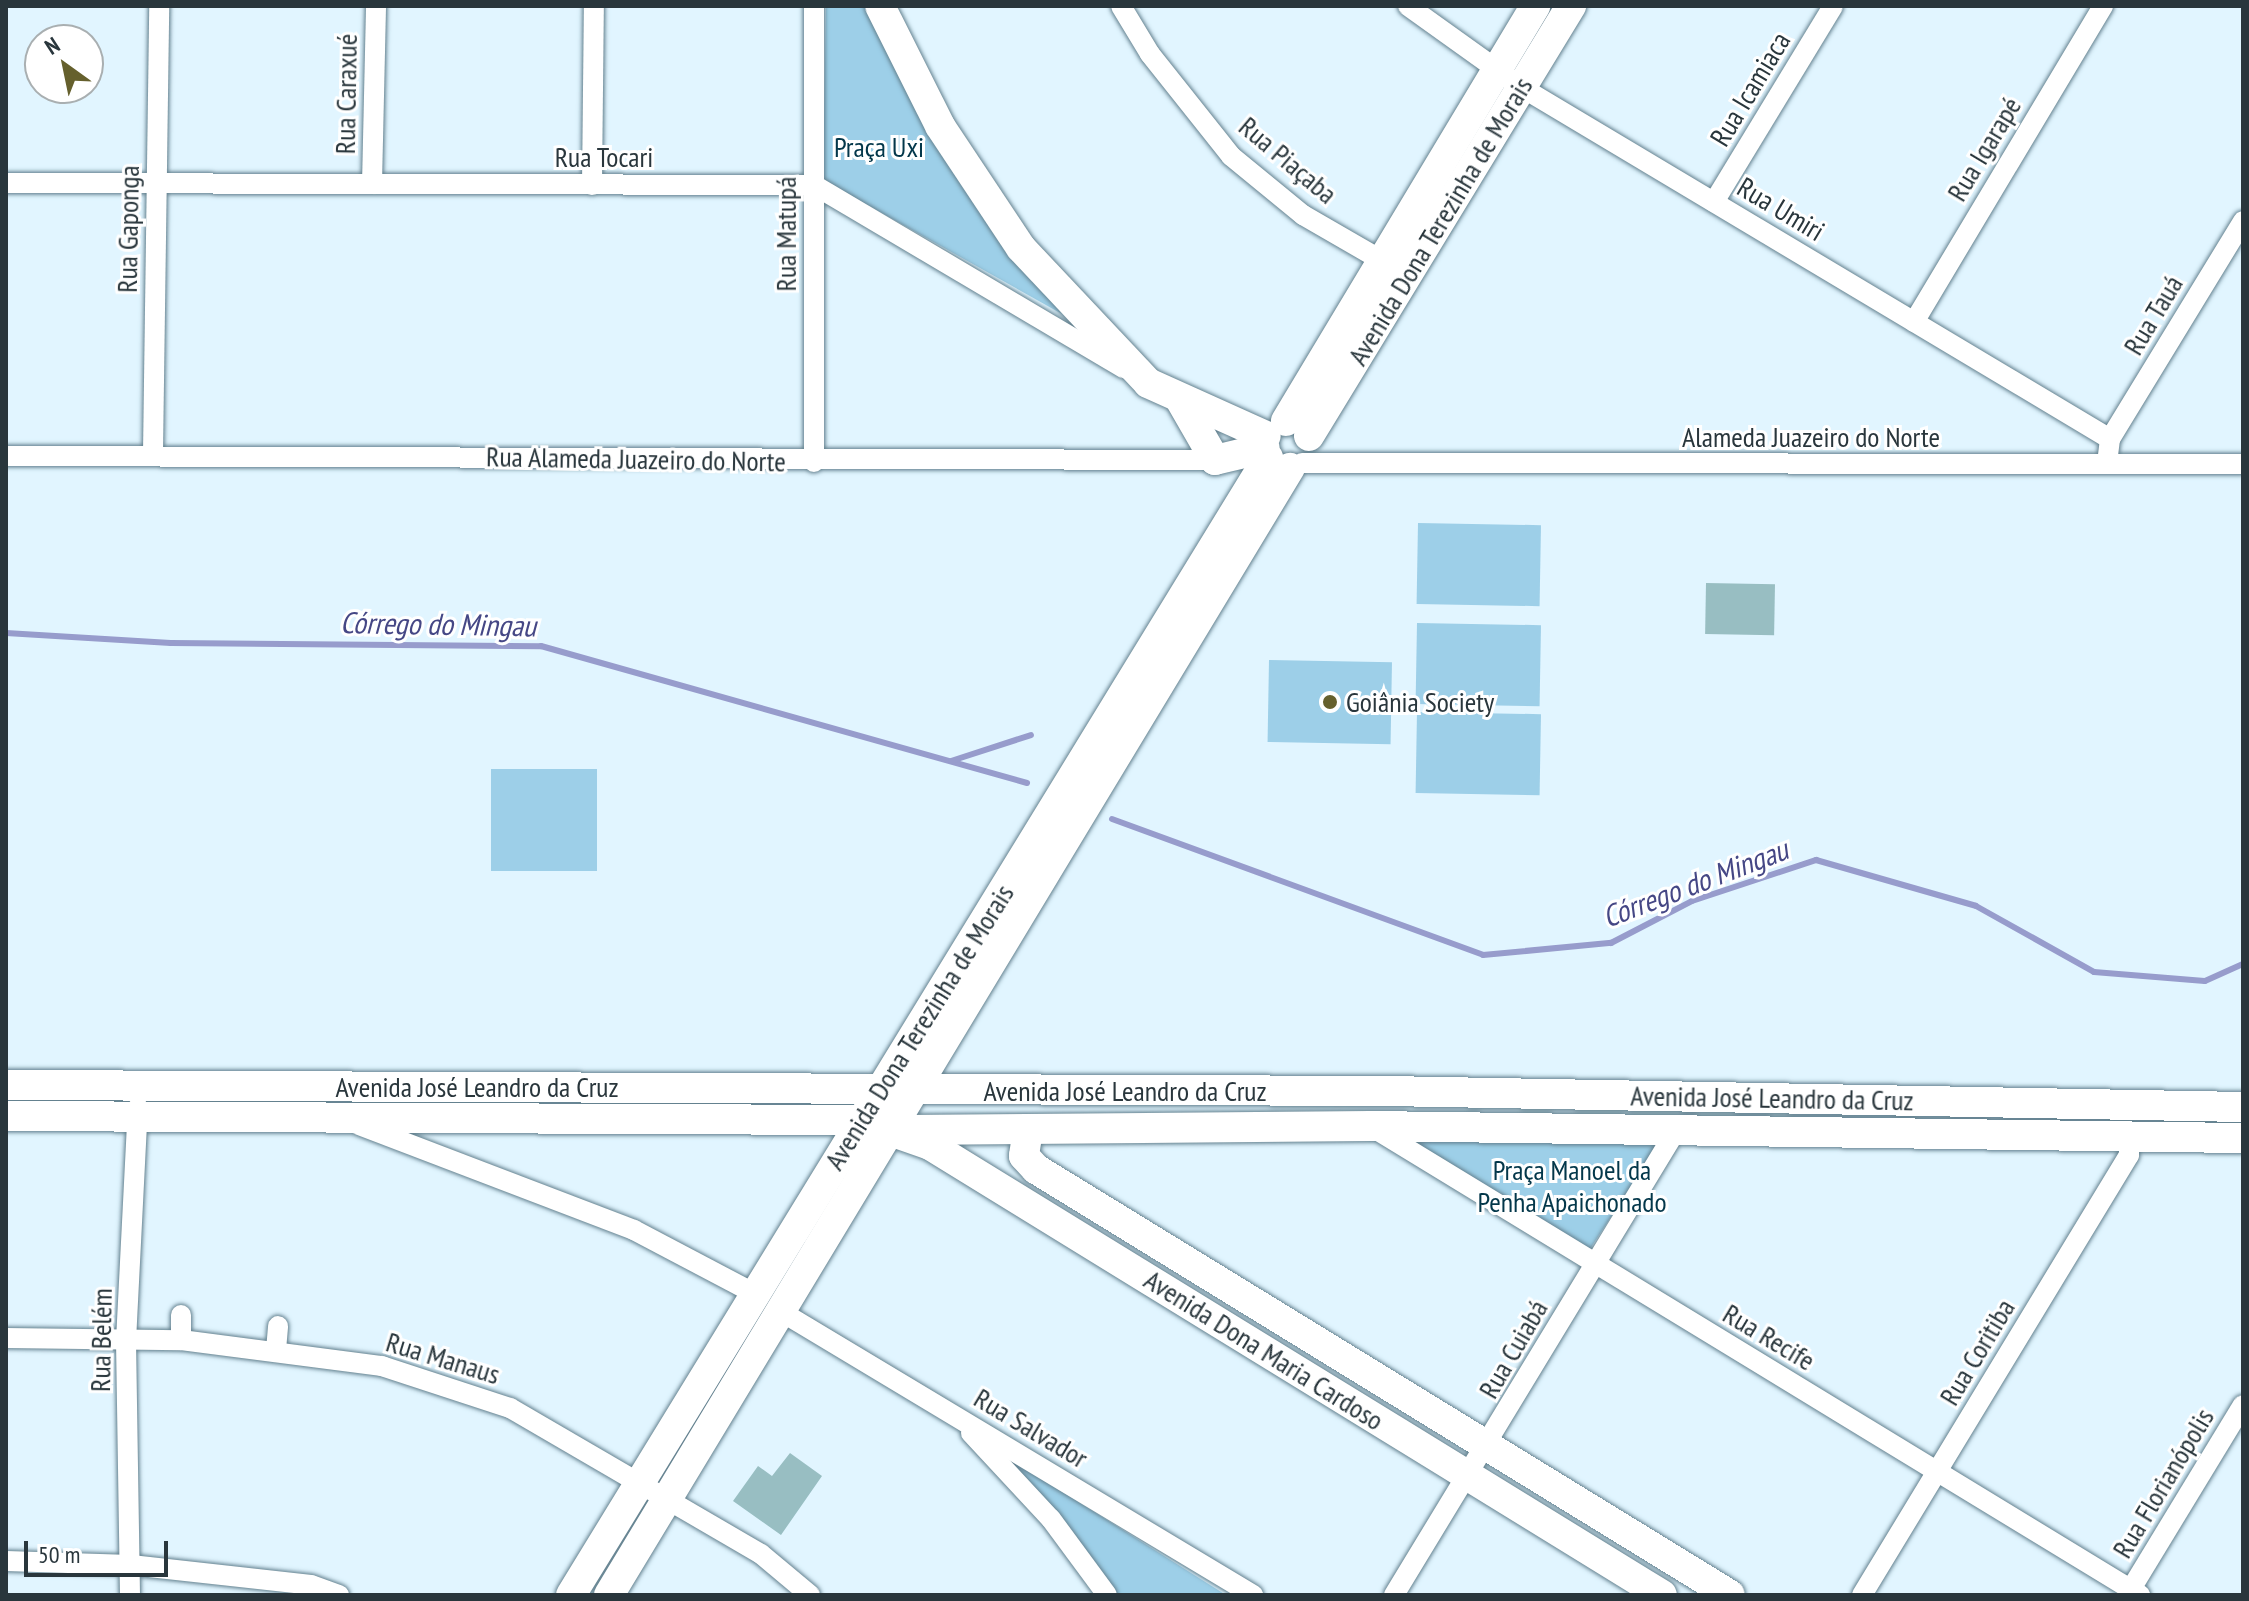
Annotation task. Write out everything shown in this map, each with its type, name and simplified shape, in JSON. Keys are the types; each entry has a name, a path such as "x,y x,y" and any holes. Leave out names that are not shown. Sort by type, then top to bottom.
{"main road":[{"path":"880,6 940,126 1021,248 1148,383 1181,401 1287,446"},
{"name":"Avenida Dona Terezinha de Morais","path":"571,1595 653,1488 770,1304 918,1092 1287,446 1381,260 1535,6"},
{"name":"Avenida Dona Terezinha de Morais","path":"770,1304 859,1120 1571,6"},
{"path":"1181,401 1215,460"},
{"name":"Rua Alameda Juazeiro do Norte","path":"1215,460 1287,446"},
{"name":"Avenida José Leandro da Cruz","path":"6,1085 918,1092 1387,1091 2243,1107"},
{"name":"Avenida José Leandro da Cruz","path":"6,1116 859,1120"},
{"name":"Avenida Dona Maria Cardoso","path":"859,1120 930,1145 1662,1595"},
{"name":"Avenida José Leandro da Cruz","path":"892,1131 1370,1126 2243,1138"},
{"name":"Avenida Dona Maria Cardoso","path":"1028,1130 1024,1156 1036,1169 1488,1450 1730,1595"},
{"name":"Avenida Dona Terezinha de Morais","path":"609,1595 653,1488"}],"street":[{"name":"Rua Gaponga","path":"153,453 159,6"},
{"name":"Rua Caraxué","path":"372,184 376,6"},
{"path":"592,185 594,6"},
{"name":"Rua Matupá","path":"814,6 814,462"},
{"name":"Rua Piaçaba","path":"1121,6 1150,54 1231,156 1303,215 1381,260"},
{"name":"Rua Umiri","path":"1408,6 1495,71 2110,439"},
{"name":"Rua Icamiaca","path":"1714,202 1833,6"},
{"name":"Rua Igarapé","path":"1914,322 2103,6"},
{"name":"Rua Tocari","path":"6,183 814,185"},
{"path":"814,185 1148,383"},
{"name":"Rua Tauá","path":"2110,439 2243,221"},
{"path":"2107,464 2110,439"},
{"name":"Alameda Juazeiro do Norte","path":"1287,446 1379,462 2243,464"},
{"name":"Rua Alameda Juazeiro do Norte","path":"6,456 153,453 814,462 1215,460"},
{"name":"Rua Belém","path":"130,1595 126,1341 139,1087"},
{"name":"Rua Salvador","path":"337,1117 634,1230 770,1304 1253,1595"},
{"name":"Rua Recife","path":"1370,1126 2135,1592"},
{"name":"Rua Cuiabá","path":"1394,1595 1472,1477 1677,1129"},
{"name":"Rua Coritiba","path":"1862,1595 2129,1155 2129,1135"},
{"path":"181,1315 181,1340"},
{"path":"276,1350 278,1326"},
{"name":"Rua Manaus","path":"6,1338 181,1340 382,1366 510,1408 653,1488 761,1554 810,1595"},
{"name":"Rua Florianópolis","path":"2135,1592 2243,1405"},
{"path":"953,1413 1051,1519 1107,1595"},
{"path":"6,1561 131,1565 311,1585 339,1595"}],"green space":[{"name":"Praça Uxi","path":"826,6 869,6 968,194 1062,314 823,180"},
{"path":"1418,523 1541,525 1540,606 1417,604"},
{"path":"1417,623 1541,625 1540,706 1416,704"},
{"name":"Goiânia Society","path":"1269,660 1392,662 1391,744 1268,742"},
{"path":"1417,712 1541,714 1540,795 1416,793"},
{"path":"491,769 597,769 597,871 491,871"},
{"name":"Praça Manoel da Penha Apaichonado","path":"1663,1137 1588,1252 1408,1138"},
{"path":"988,1445 1226,1595 1115,1595"}],"building":[{"path":"1706,583 1775,584 1774,635 1705,634"},
{"path":"790,1453 822,1476 781,1535 733,1501 758,1466 772,1476"}],"waterway":[{"name":"Córrego do Mingau","path":"6,633 171,643 541,646 1027,783"},
{"name":"Córrego do Mingau","path":"951,761 1031,735"},
{"name":"Córrego do Mingau","path":"1112,819 1483,955 1611,943 1692,901 1816,860 1976,906 2094,972 2205,981 2243,964"}],"place":[{"name":"Goiânia Society","path":"1330,702"}]}
